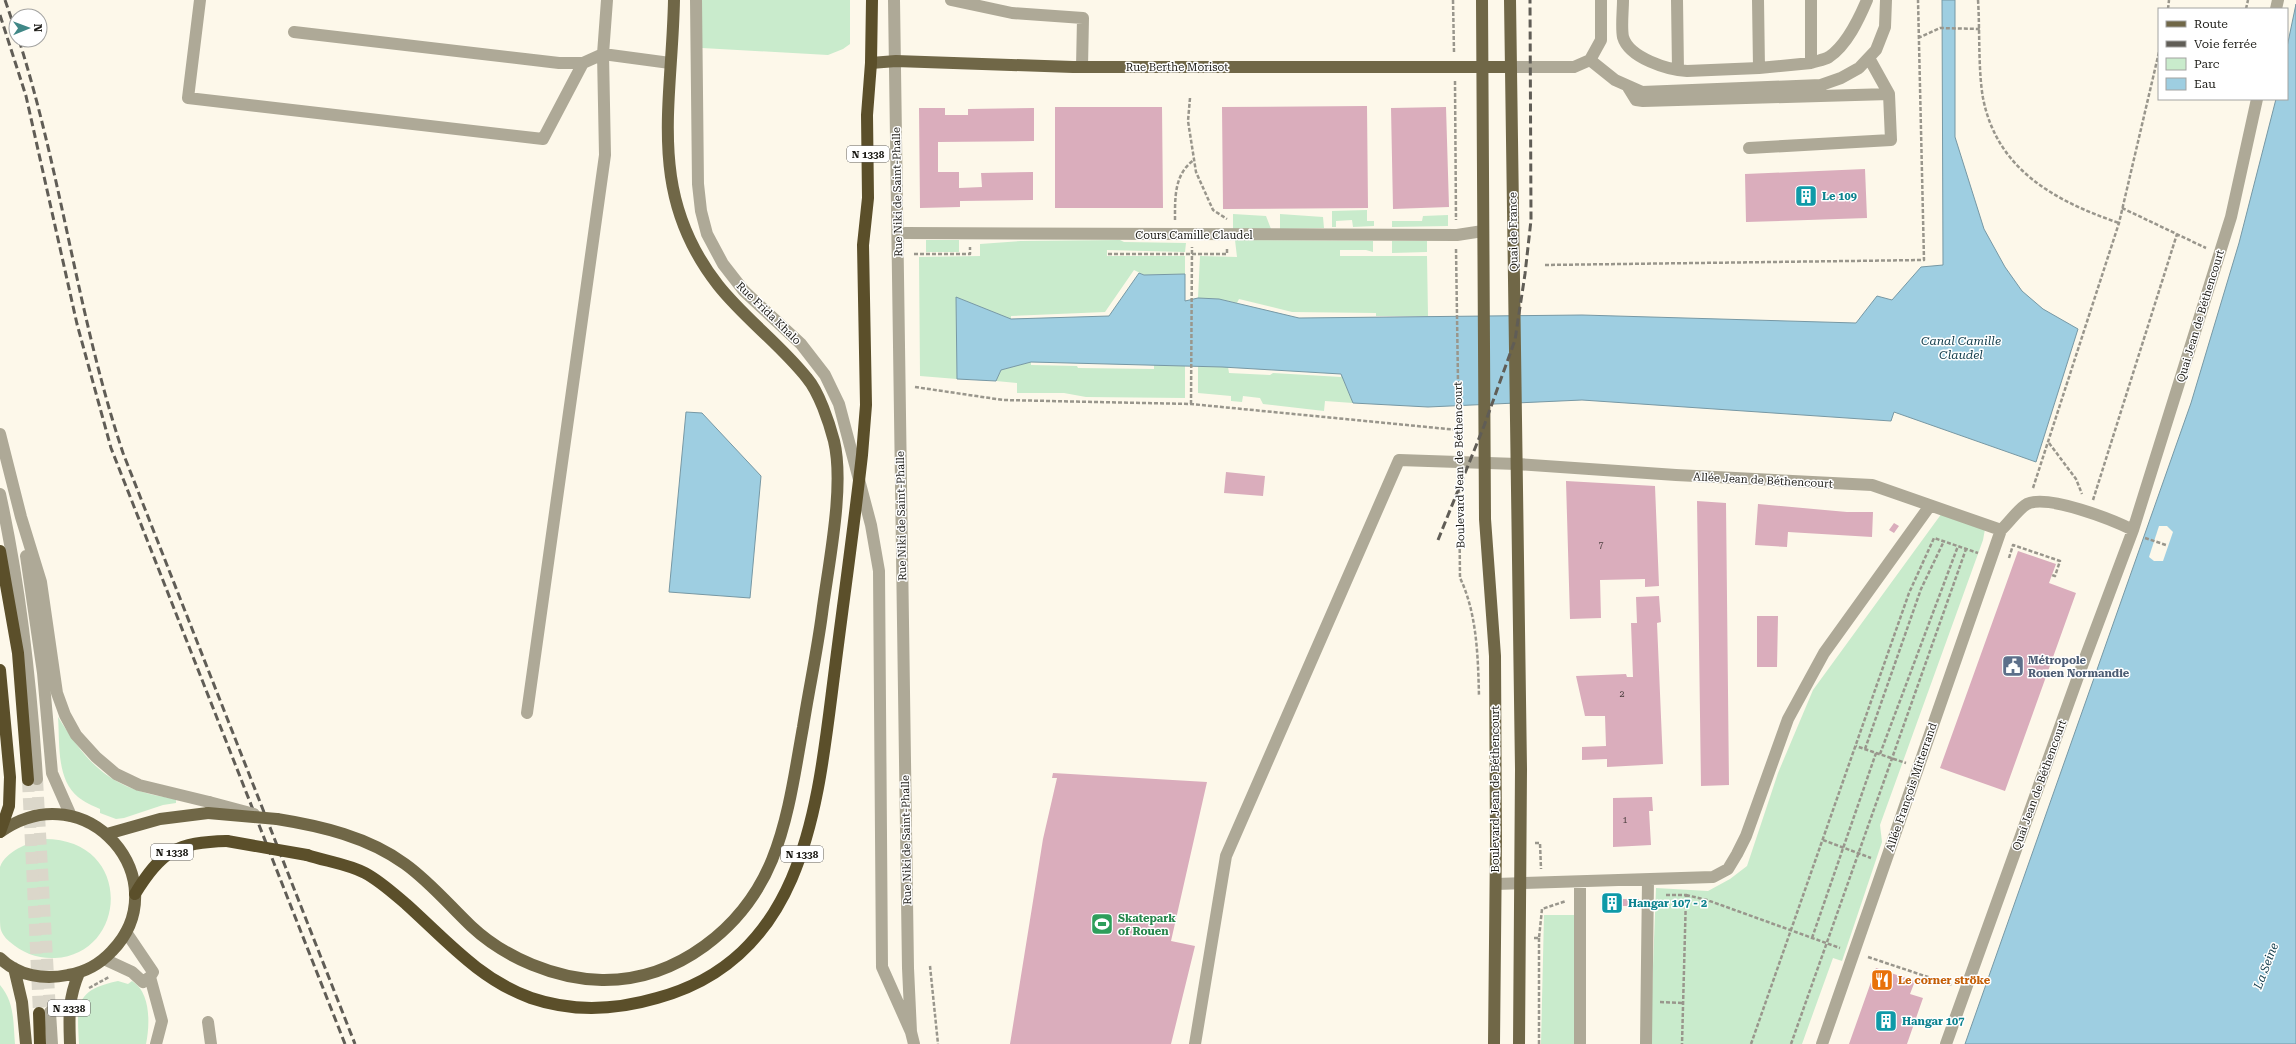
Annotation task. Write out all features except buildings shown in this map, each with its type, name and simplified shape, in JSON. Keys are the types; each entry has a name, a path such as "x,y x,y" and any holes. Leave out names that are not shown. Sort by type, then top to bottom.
{"highway":[{"name":"N 1338","path":"135,894 148,872 165,855 182,846 205,842 227,841 307,855 365,873 389,890 476,968 496,981 532,998 564,1007 597,1008 640,1003 669,995 698,983 733,961 756,938 776,909 795,875 814,811 860,477 866,404 863,246 868,198 867,114 871,63 872,0"},
{"path":"0,551 18,653 33,780"},
{"path":"0,670 10,777 9,806 0,832"},
{"path":"40,1044 44,1012"}],"main road":[{"path":"670,63 674,0"},
{"path":"1482,0 1484,463"},
{"name":"Quai de France","path":"1510,0 1517,464"},
{"name":"Rue Berthe Morisot","path":"871,63 896,61 1082,67 1511,67"},
{"name":"N 1338","path":"107,834 209,807 294,822 340,833 373,845 403,863 428,883 474,930 504,951 526,962 553,972 602,980 627,978 656,972 683,960 704,947 729,925 747,904 772,860 789,804 819,632 834,520 838,474 835,444 828,422 810,381 720,288 699,259 682,224 672,191 669,160 670,63"},
{"name":"Boulevard Jean de Béthencourt","path":"1484,463 1485,519 1495,656 1496,884 1494,1044"},
{"path":"1517,464 1521,769 1519,1044"},
{"path":"0,832 11,824 34,816 53,814 70,816 91,823 107,834 125,858 131,872 135,894 133,910 126,932 118,945 104,959 79,973 54,978 34,976 5,963"},
{"path":"5,963 22,1002 26,1044"},
{"name":"N 2338","path":"70,1044 69,1007 72,991 79,973"}],"street":[{"path":"200,0 188,98 543,139 583,63"},
{"path":"527,713 606,155 603,54 607,0"},
{"name":"Rue Frida Khalo","path":"696,0 698,184 701,211 707,234 723,264 744,291 801,344 825,375 839,404 860,477"},
{"name":"Rue Niki de Saint-Phalle","path":"894,0 908,968 912,1038"},
{"path":"951,0 1012,13 1083,18 1082,67"},
{"path":"1511,67 1574,67 1590,60 1599,48 1601,40 1602,0"},
{"path":"1623,0 1624,38 1643,58 1653,64 1678,70 1759,68 1811,63 1829,57 1842,44 1853,28 1867,0"},
{"path":"1677,0 1678,70"},
{"path":"1758,0 1759,68"},
{"path":"1811,0 1811,63"},
{"path":"1590,60 1616,80 1628,87 1642,92 1821,85 1852,73 1869,58 1881,40 1885,27 1886,0"},
{"path":"294,32 559,63 583,63 603,54 670,63"},
{"path":"1749,148 1891,140 1888,94 1869,58"},
{"path":"1628,87 1636,100 1643,101 1888,94"},
{"name":"Quai Jean de Béthencourt","path":"1950,1043 1966,989 2079,674 2137,533 2231,217 2257,100"},
{"name":"Cours Camille Claudel","path":"905,233 1456,235 1483,231"},
{"path":"0,434 21,517 41,582 57,693 65,714 76,735 96,757 116,774 139,785 209,807"},
{"path":"1195,1044 1226,856 1400,460 1517,464"},
{"name":"Allée Jean de Béthencourt","path":"1517,464 1682,476 1872,485 1929,507 2001,530"},
{"name":"Rue Niki de Saint-Phalle","path":"860,477 871,525 879,571 882,967 912,1038"},
{"path":"0,494 18,588 26,641 33,780"},
{"path":"2001,530 2028,504 2045,502 2089,511 2137,533"},
{"path":"1496,884 1713,877 1728,869 1746,836 1788,719 1824,653 1929,507"},
{"path":"21,517 42,666 52,773 70,816"},
{"name":"Allée François Mitterrand","path":"1822,1044 2001,530"},
{"path":"1646,1044 1648,880"},
{"path":"1580,882 1580,1044"},
{"path":"104,959 132,972 143,982 150,977 153,972 126,932"},
{"path":"150,977 162,1021 156,1044"},
{"path":"44,1012 52,1044"},
{"path":"208,1022 212,1044"}],"path":[{"path":"1453,0 1454,50"},
{"path":"1545,265 1924,260 1918,0"},
{"path":"1978,0 1983,97 1989,121 1999,142 2012,162 2048,192 2096,215 2119,223"},
{"path":"1918,38 1940,28 1980,29"},
{"path":"2028,504 2119,223 2158,56"},
{"name":"Boulevard Jean de Béthencourt","path":"1455,85 1460,578 1466,589 1477,646 1479,702"},
{"path":"1190,98 1188,120 1196,172 1213,210 1227,218"},
{"path":"1175,208 1181,173 1194,160"},
{"path":"2122,208 2220,254"},
{"path":"2089,511 2177,234"},
{"path":"1191,404 1192,235"},
{"path":"914,254 970,254"},
{"path":"1108,254 1227,254"},
{"path":"915,387 1003,400 1191,404 1458,430"},
{"path":"2049,443 2076,479 2089,511"},
{"path":"2137,533 2166,545"},
{"path":"1751,1044 1910,593 1934,538 2007,563 2013,545 2060,561 2055,576 2052,575"},
{"path":"1865,749 1921,588 1944,541"},
{"path":"1880,754 1958,546"},
{"path":"1791,1044 1966,549"},
{"path":"1856,746 1918,767"},
{"path":"1812,938 1876,753"},
{"path":"1823,840 1885,862"},
{"path":"1685,878 1686,895 1706,900 1812,938 1966,989"},
{"path":"1539,938 1539,1044"},
{"path":"930,966 938,1044"},
{"path":"1654,1002 1684,1003"}],"green space":[{"path":"701,0 850,0 850,44 843,49 828,55 702,48"},
{"path":"1367,210 1367,221 1374,221 1374,226 1353,227 1352,220 1336,221 1336,227 1332,227 1332,211"},
{"path":"1233,214 1266,216 1271,229 1233,229"},
{"path":"1280,214 1323,217 1324,228 1280,229"},
{"path":"1448,215 1448,226 1392,227 1392,221 1422,221 1423,216"},
{"path":"926,240 959,240 959,252 926,252"},
{"path":"1120,240 1124,242 1186,243 1185,252 1107,250 1107,256 1185,256 1185,274 1144,275 1134,270 1105,312 1011,316 1011,319 956,297 957,379 920,376 919,257 980,256 980,244 1021,241"},
{"path":"1235,240 1373,241 1373,252 1366,250 1340,250 1340,256 1427,256 1428,316 1376,316 1376,313 1292,312 1239,299 1237,303 1219,299 1198,298 1200,256 1237,257"},
{"path":"1392,241 1427,241 1427,252 1392,253"},
{"path":"1031,362 1031,365 1077,366 1078,368 1154,369 1154,365 1185,366 1185,398 1086,397 1064,393 1017,393 1017,383 996,381 1001,370"},
{"path":"1198,366 1228,367 1229,373 1270,375 1273,373 1341,377 1341,374 1353,403 1325,401 1324,411 1263,404 1260,398 1243,396 1242,402 1231,401 1231,396 1198,393"},
{"path":"1942,513 1985,529 1983,540 1880,825 1882,842 1842,961 1833,958 1802,1044 1650,1044 1656,888 1708,891 1730,879 1747,866 1778,773 1813,690"},
{"path":"58,717 82,751 93,764 106,774 120,783 136,790 176,799 176,803 163,805 124,818 116,819 100,813 100,809 80,799 66,781 60,760"},
{"path":"42,839 72,843 93,856 106,875 111,896 108,918 97,937 79,952 55,958 37,956 25,952 6,938 0,927 0,867 7,856 18,848"},
{"path":"1544,915 1577,915 1575,1044 1541,1044"},
{"path":"118,981 128,984 132,981 143,993 148,1010 146,1044 79,1044 78,1019 81,1002 93,989"},
{"path":"0,985 11,1006 15,1044 0,1044"}],"water":[{"name":"Canal Camille Claudel","path":"1942,0 1955,0 1955,137 1984,229 2005,267 2022,291 2043,309 2078,329 2036,462 1894,412 1891,421 1582,400 1428,407 1353,403 1341,374 1222,367 1031,362 1001,370 996,381 957,379 956,297 1011,319 1109,316 1139,273 1144,275 1185,274 1185,301 1198,298 1219,299 1299,318 1582,315 1856,323 1877,296 1892,300 1921,267 1943,265"},
{"name":"La Seine","path":"2296,4 2296,1044 1965,1044 2191,403 2239,243 2276,100 2288,100 2288,42"},
{"path":"686,412 702,413 761,476 750,598 669,592"}],"pier":[{"path":"2159,526 2167,526 2173,532 2163,561 2154,561 2149,557"}],"tunnel":[{"path":"37,779 50,1012"},
{"path":"28,780 39,1013"}],"railway":[{"path":"5,0 8,9"},
{"path":"1438,540 1484,426 1515,340 1531,220 1530,0"},
{"path":"0,15 26,96 77,324 111,448 345,1044"},
{"path":"21,48 47,143 94,351 107,402 123,453 355,1044"}],"place":[{"name":"Le 109","path":"1806,196"},
{"name":"Métropole Rouen Normandie","path":"2013,666"},
{"name":"Hangar 107 - 2","path":"1612,903"},
{"name":"Skatepark of Rouen","path":"1102,924"},
{"name":"Le corner ströke","path":"1882,980"},
{"name":"Hangar 107","path":"1886,1021"}]}
